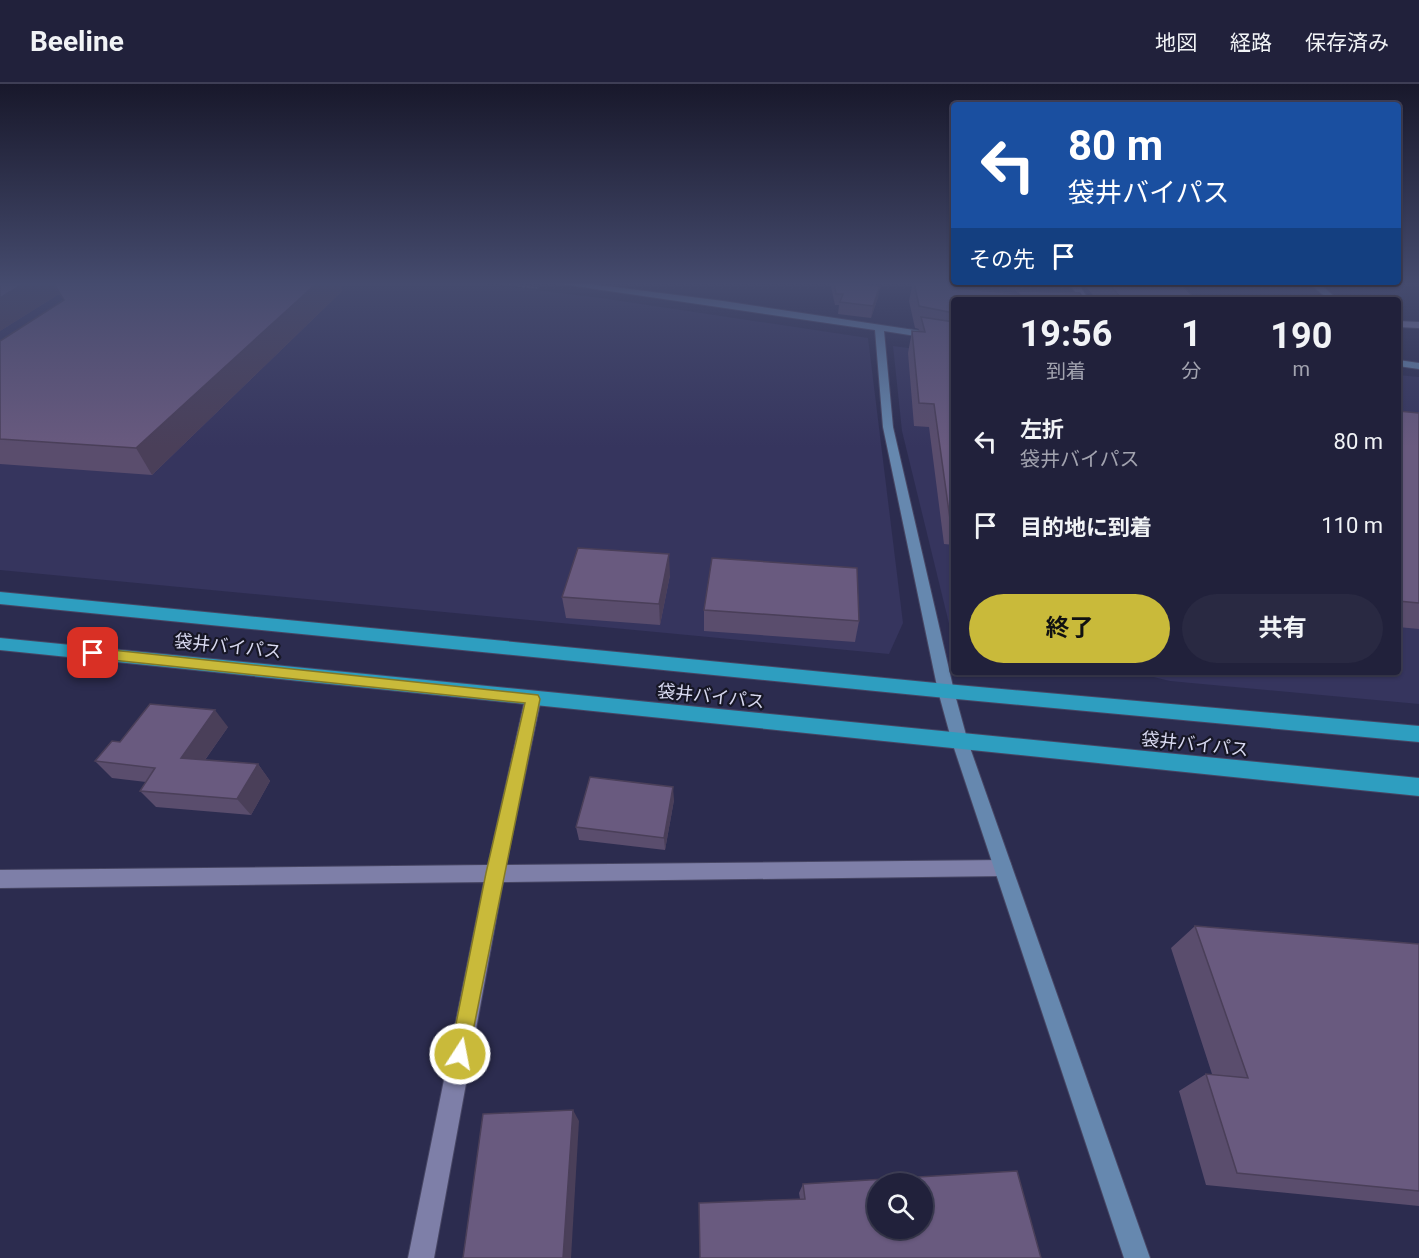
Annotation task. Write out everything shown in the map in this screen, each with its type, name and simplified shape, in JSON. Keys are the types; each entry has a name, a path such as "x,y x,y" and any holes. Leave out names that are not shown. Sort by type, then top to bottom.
{"highway":[{"name":"袋井バイパス","path":"0,598 946,691 1419,734"},
{"name":"袋井バイパス","path":"0,644 960,742 1419,786"}],"street":[{"path":"880,337 888,427 946,691 960,742 1137,1258"},
{"path":"936,337 951,339"},
{"path":"1401,355 1415,365"},
{"path":"421,1258 495,873 533,699"},
{"path":"0,879 1003,868"}],"shaded area":[{"path":"0,337 860,337 868,338 903,623 889,654 0,570"},
{"path":"893,346 951,354 951,632 902,431"},
{"path":"1401,375 1419,377 1419,704 1170,681 1145,675 1401,675"}],"building":[{"path":"7,337 258,337 136,448 0,439 0,341"},
{"path":"913,337 951,337 951,519 934,404 919,403"},
{"path":"1401,411 1419,413 1419,603 1401,601"},
{"path":"578,548 669,554 659,604 562,597"},
{"path":"712,558 857,568 859,621 704,610"},
{"path":"150,704 215,710 181,758 258,764 237,799 140,791 155,768 95,761 112,741 120,742"},
{"path":"590,777 673,787 664,838 576,827"},
{"path":"1195,926 1419,944 1419,1191 1237,1173 1206,1074 1248,1078"},
{"path":"573,1110 563,1258 463,1258 483,1114"},
{"path":"1017,1171 1041,1258 700,1258 699,1203 805,1199 803,1184 867,1180 867,1239 933,1239 933,1176"}],"route":[{"path":"93,653 533,699 495,873 460,1054"}]}
